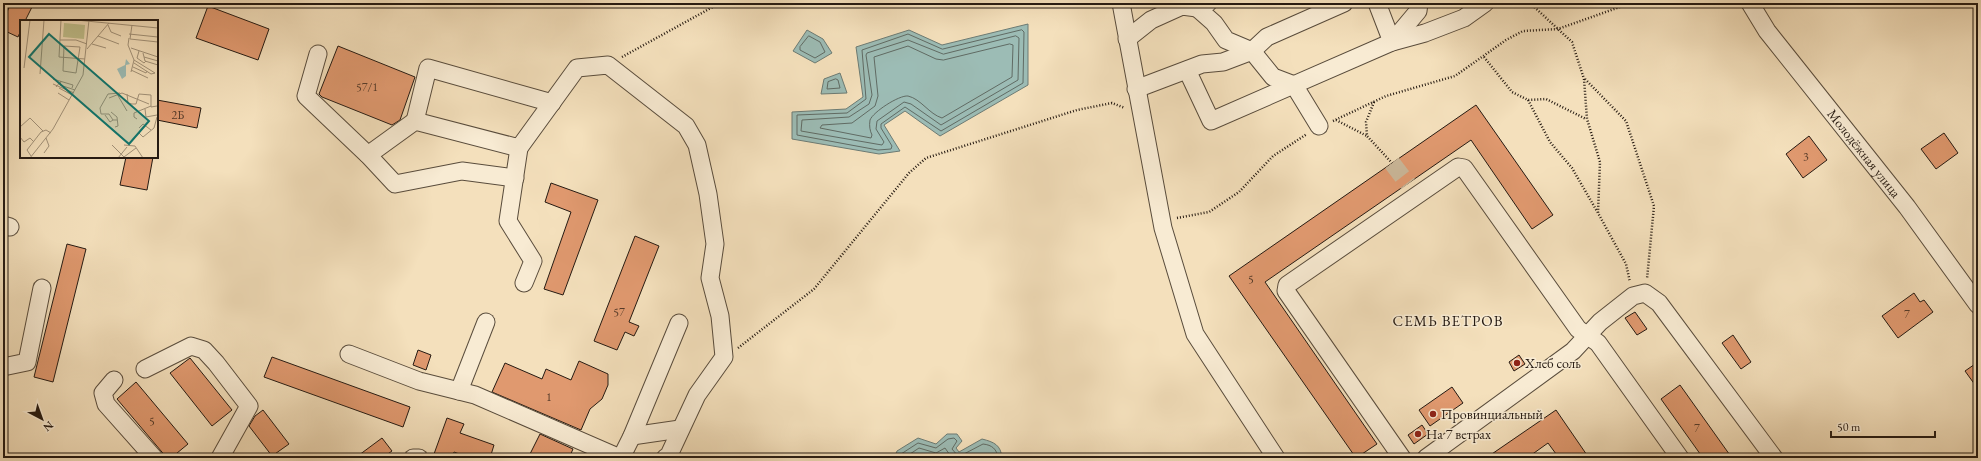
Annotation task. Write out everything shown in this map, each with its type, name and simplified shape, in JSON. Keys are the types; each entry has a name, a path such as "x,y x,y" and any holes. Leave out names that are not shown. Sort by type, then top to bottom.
{"street":[{"path":"1121,3 1163,228 1195,334 1276,458"},
{"path":"1136,89 1202,64 1223,62 1252,51 1268,37 1344,3"},
{"path":"1377,3 1392,42"},
{"path":"1392,42 1418,11 1419,3"},
{"path":"1187,70 1211,121 1392,42 1425,33 1464,18 1485,3"},
{"name":"Молодёжная улица","path":"1750,3 1767,31 1907,207 1978,305"},
{"path":"1127,39 1151,20 1192,5 1214,23 1226,40 1252,51 1273,77 1294,85 1319,126"},
{"path":"318,54 306,96 396,184 462,171 515,178"},
{"path":"524,283 533,261 508,221 519,148 577,68 608,65 686,126 697,145 708,194 715,244 710,278 720,316 724,357 697,395 669,455 665,458"},
{"path":"368,155 415,121 428,68 552,103"},
{"path":"415,121 519,148"},
{"path":"1402,458 1286,291 1287,285 1412,190 1458,167 1464,168 1562,310 1578,330 1598,343 1680,458"},
{"path":"3,367 27,362 42,288"},
{"path":"1426,458 1573,351 1600,322 1639,294 1659,303 1774,458"},
{"path":"459,391 486,322"},
{"path":"349,354 419,382 475,395 621,458 632,436 679,323"},
{"path":"146,369 191,346 204,350 216,363 249,406 220,458"},
{"path":"114,380 103,393 106,404 154,458"},
{"path":"632,436 680,429"},
{"path":"413,458 420,458"}],"path":[{"path":"608,65 720,3"},
{"path":"1530,3 1572,42 1584,79 1587,120 1600,162 1598,213"},
{"path":"1163,228 1178,218 1209,212 1239,192 1273,156 1319,126 1386,96 1455,76 1484,57 1506,40 1523,31 1558,29 1631,3"},
{"path":"1484,57 1512,92 1528,100 1546,99 1587,120"},
{"path":"1584,79 1626,121 1654,206 1639,294"},
{"path":"1528,100 1550,142 1572,168 1598,213 1626,264 1639,294"},
{"path":"1367,136 1366,122 1374,102"},
{"path":"724,357 791,309 814,289 909,173 926,158 1077,110 1112,103 1141,114"},
{"path":"1335,120 1367,136 1392,163"}],"water":[{"path":"1028,24 1028,85 940,136 905,111 884,125 900,151 879,154 792,139 792,112 846,109 863,97 856,47 909,30 942,45"},
{"path":"807,30 823,39 832,53 815,63 793,51"},
{"path":"840,73 847,93 821,94 824,79"},
{"path":"947,434 957,434 962,441 956,448 959,452 982,439 990,441 996,445 1000,450 1002,458 894,458 897,451 918,438 936,444"}],"building":[{"path":"11,3 34,3 26,20 20,20 20,32 18,37 3,30 3,21"},
{"path":"208,6 269,29 258,60 196,38"},
{"path":"338,46 415,77 400,120 392,125 322,97 319,94"},
{"path":"158,100 201,108 197,128 158,120"},
{"path":"1476,105 1553,215 1532,229 1471,140 1265,282 1377,444 1356,458 1229,276"},
{"path":"1944,133 1958,153 1936,169 1921,149"},
{"path":"1809,136 1827,160 1803,178 1786,154"},
{"path":"126,158 153,158 147,190 120,185"},
{"path":"551,183 598,200 563,295 544,289 571,212 545,202"},
{"path":"635,236 659,246 629,322 639,326 634,336 625,332 617,350 594,341"},
{"path":"67,244 86,249 53,382 34,377"},
{"path":"1914,293 1920,302 1924,300 1933,312 1898,338 1882,316"},
{"path":"1635,312 1647,329 1637,335 1625,318"},
{"path":"1733,335 1751,362 1741,369 1722,343"},
{"path":"418,350 431,355 426,370 413,365"},
{"name":"Хлеб соль","path":"1519,355 1525,364 1514,371 1509,362"},
{"path":"272,357 410,407 403,427 264,377"},
{"path":"190,358 232,410 212,426 170,373"},
{"path":"579,361 608,374 608,385 602,399 590,409 581,430 492,392 505,363 542,379 546,369 571,380"},
{"path":"1978,362 1978,389 1965,371"},
{"path":"136,382 188,444 171,458 167,458 117,399"},
{"path":"1680,385 1732,458 1703,458 1661,399"},
{"path":"1452,387 1463,403 1430,426 1419,410"},
{"path":"263,410 289,444 272,456 249,426 255,416"},
{"path":"1556,410 1589,458 1559,458 1548,443 1527,458 1486,458"},
{"path":"447,418 464,424 460,433 494,445 490,458 470,458 454,452 451,458 434,454"},
{"name":"На 7 ветрах","path":"1422,425 1428,434 1414,444 1408,435"},
{"path":"540,434 573,449 569,458 528,458"},
{"path":"382,438 392,451 382,458 355,458"}],"tunnel":[{"path":"1392,163 1408,184"}],"place":[{"name":"Хлеб соль","path":"1517,363"},
{"name":"Провинциальный","path":"1433,414"},
{"name":"На 7 ветрах","path":"1418,434"}],"district":[{"name":"СЕМЬ ВЕТРОВ","path":"1448,321"}]}
